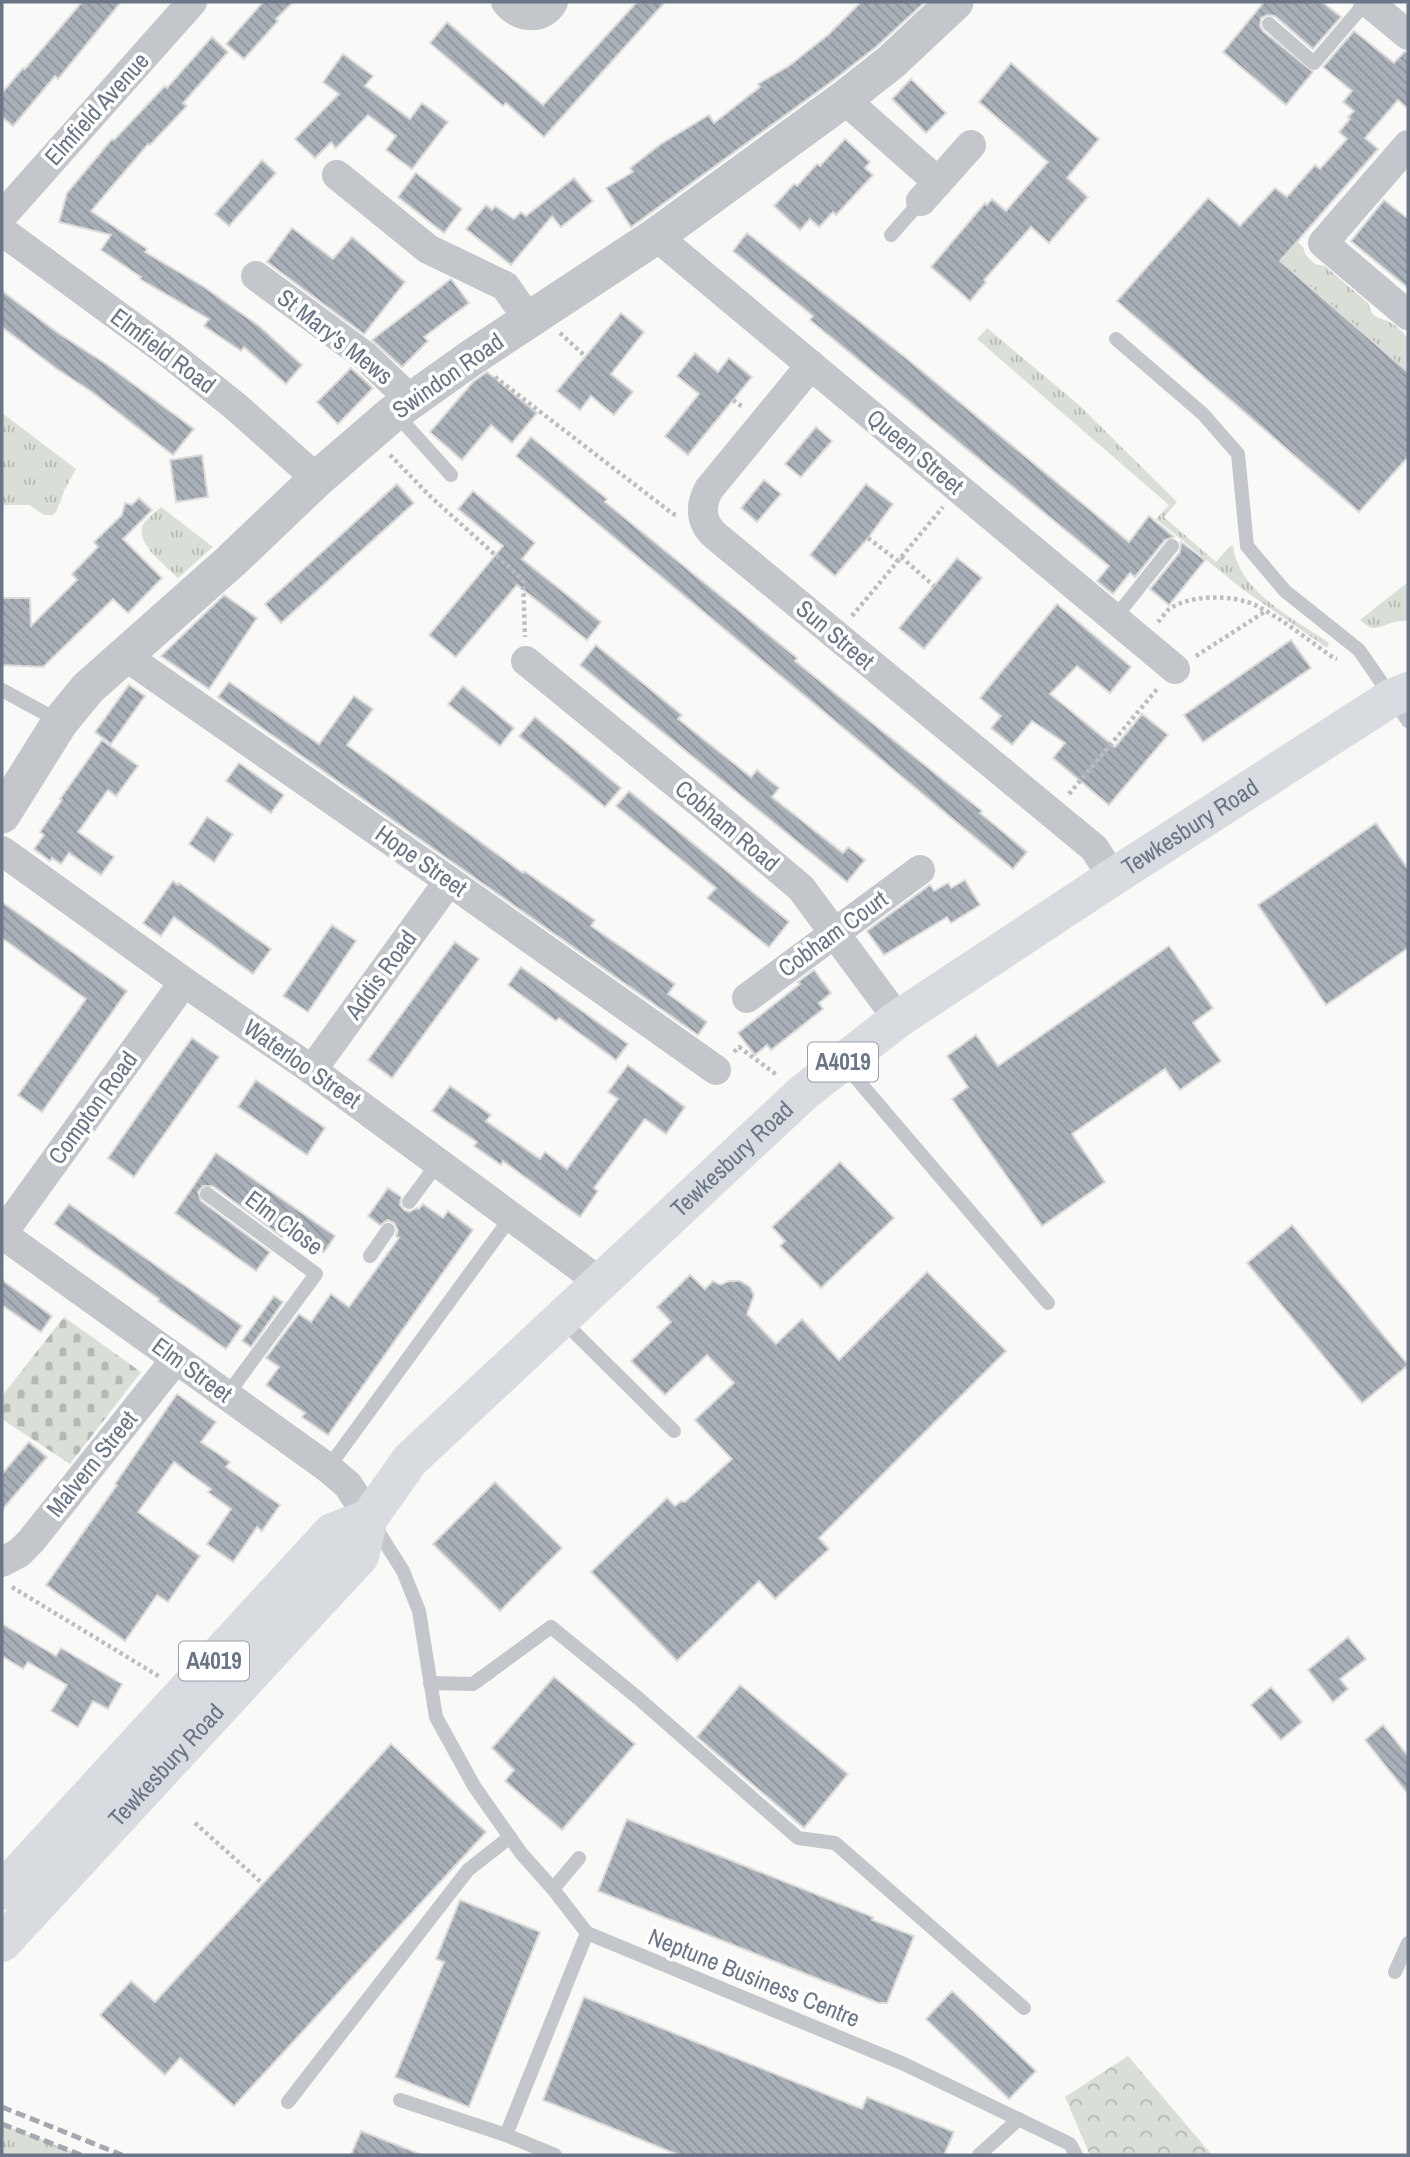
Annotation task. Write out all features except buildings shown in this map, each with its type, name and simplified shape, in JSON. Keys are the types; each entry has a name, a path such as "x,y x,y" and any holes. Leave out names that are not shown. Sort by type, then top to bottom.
{"highway":[{"name":"Tewkesbury Road","path":"2,1943 360,1556 369,1518 410,1461 804,1092 898,1019 1113,877 1404,695"},
{"name":"Tewkesbury Road","path":"2,1891 332,1532 369,1518"}],"street":[{"name":"Elmfield Avenue","path":"2,216 192,2"},
{"path":"506,2 511,9 524,15 539,15 554,2"},
{"name":"Swindon Road","path":"2,815 60,722 88,688 231,561 317,479 392,416 471,358 656,236 844,99 891,62 955,2"},
{"path":"1367,2 1408,35"},
{"path":"844,99 929,192 971,145"},
{"path":"1408,145 1323,243 1408,315"},
{"path":"337,175 428,249 505,286 529,320"},
{"name":"Elmfield Road","path":"2,231 171,355 235,406 317,479"},
{"name":"Queen Street","path":"656,236 1175,669"},
{"name":"St Mary's Mews","path":"256,276 365,356 392,416"},
{"path":"703,517 704,498 709,489 811,365"},
{"name":"Sun Street","path":"703,517 711,532 1094,848 1113,877"},
{"name":"Hope Street","path":"124,655 716,1070"},
{"name":"Cobham Road","path":"526,660 801,888 898,1019"},
{"name":"Waterloo Street","path":"2,850 184,982 312,1070 600,1282"},
{"name":"Cobham Court","path":"747,998 920,870"},
{"name":"Addis Road","path":"312,1070 450,881"},
{"name":"Compton Road","path":"2,1234 184,982"},
{"name":"Elm Street","path":"2,1234 328,1468 348,1485 369,1518"},
{"name":"Malvern Street","path":"4,1562 19,1553 31,1541 176,1359"}],"lane":[{"path":"1269,24 1314,63 1367,2"},
{"path":"891,235 929,192"},
{"path":"1116,339 1203,414 1238,454 1247,546 1285,591 1359,650 1366,661 1404,695"},
{"path":"392,416 451,475"},
{"path":"1114,619 1172,546"},
{"path":"2,690 60,722"},
{"path":"843,1062 1048,1303"},
{"path":"409,1202 438,1163"},
{"name":"Elm Close","path":"207,1194 316,1274 227,1395"},
{"path":"328,1468 511,1217"},
{"path":"370,1256 388,1230"},
{"path":"562,1320 674,1431"},
{"name":"Neptune Business Centre","path":"369,1518 403,1572 418,1611 436,1717 474,1786 510,1837 587,1933 904,2064 1070,2144 1076,2155"},
{"path":"430,1683 472,1684 551,1627 798,1838 835,1843 1024,2008"},
{"path":"288,2102 468,1870 510,1837"},
{"path":"553,1889 579,1858"},
{"path":"506,2135 587,1933"},
{"path":"1395,1972 1408,1943"},
{"path":"400,2100 506,2135 555,2155"},
{"path":"979,2155 1019,2119"}],"path":[{"path":"471,358 673,514 703,517"},
{"path":"392,416 431,497 523,580 526,660"},
{"path":"836,636 958,488"},
{"path":"868,538 934,586"},
{"path":"1141,642 1169,610 1197,599 1230,598 1247,601 1266,611 1334,658 1366,661"},
{"path":"1053,814 1175,669 1266,611"},
{"path":"716,1070 739,1047 804,1092"},
{"path":"4,1562 6,1583 185,1692"},
{"path":"195,1823 263,1884"}],"green space":[{"path":"1292,237 1315,264 1325,266 1368,303 1374,315 1394,325 1408,338 1408,372 1276,257"},
{"path":"987,328 1079,405 1177,502 1164,517 1216,562 1233,545 1237,562 1256,590 1284,613 1329,643 1327,648 1241,588 1156,519 1169,505 977,339"},
{"path":"2,413 76,469 53,515 44,515 29,505 2,505"},
{"path":"161,507 213,547 178,578 152,553 143,538 144,523"},
{"path":"1408,582 1408,621 1375,628 1360,620"},
{"path":"64,1317 141,1372 70,1464 2,1419 2,1396"},
{"path":"1128,2056 1212,2155 1090,2155 1065,2097"},
{"path":"2,2124 81,2155 2,2155"}],"railway":[{"path":"2,2107 122,2155"},
{"path":"2,2124 81,2155"}]}
